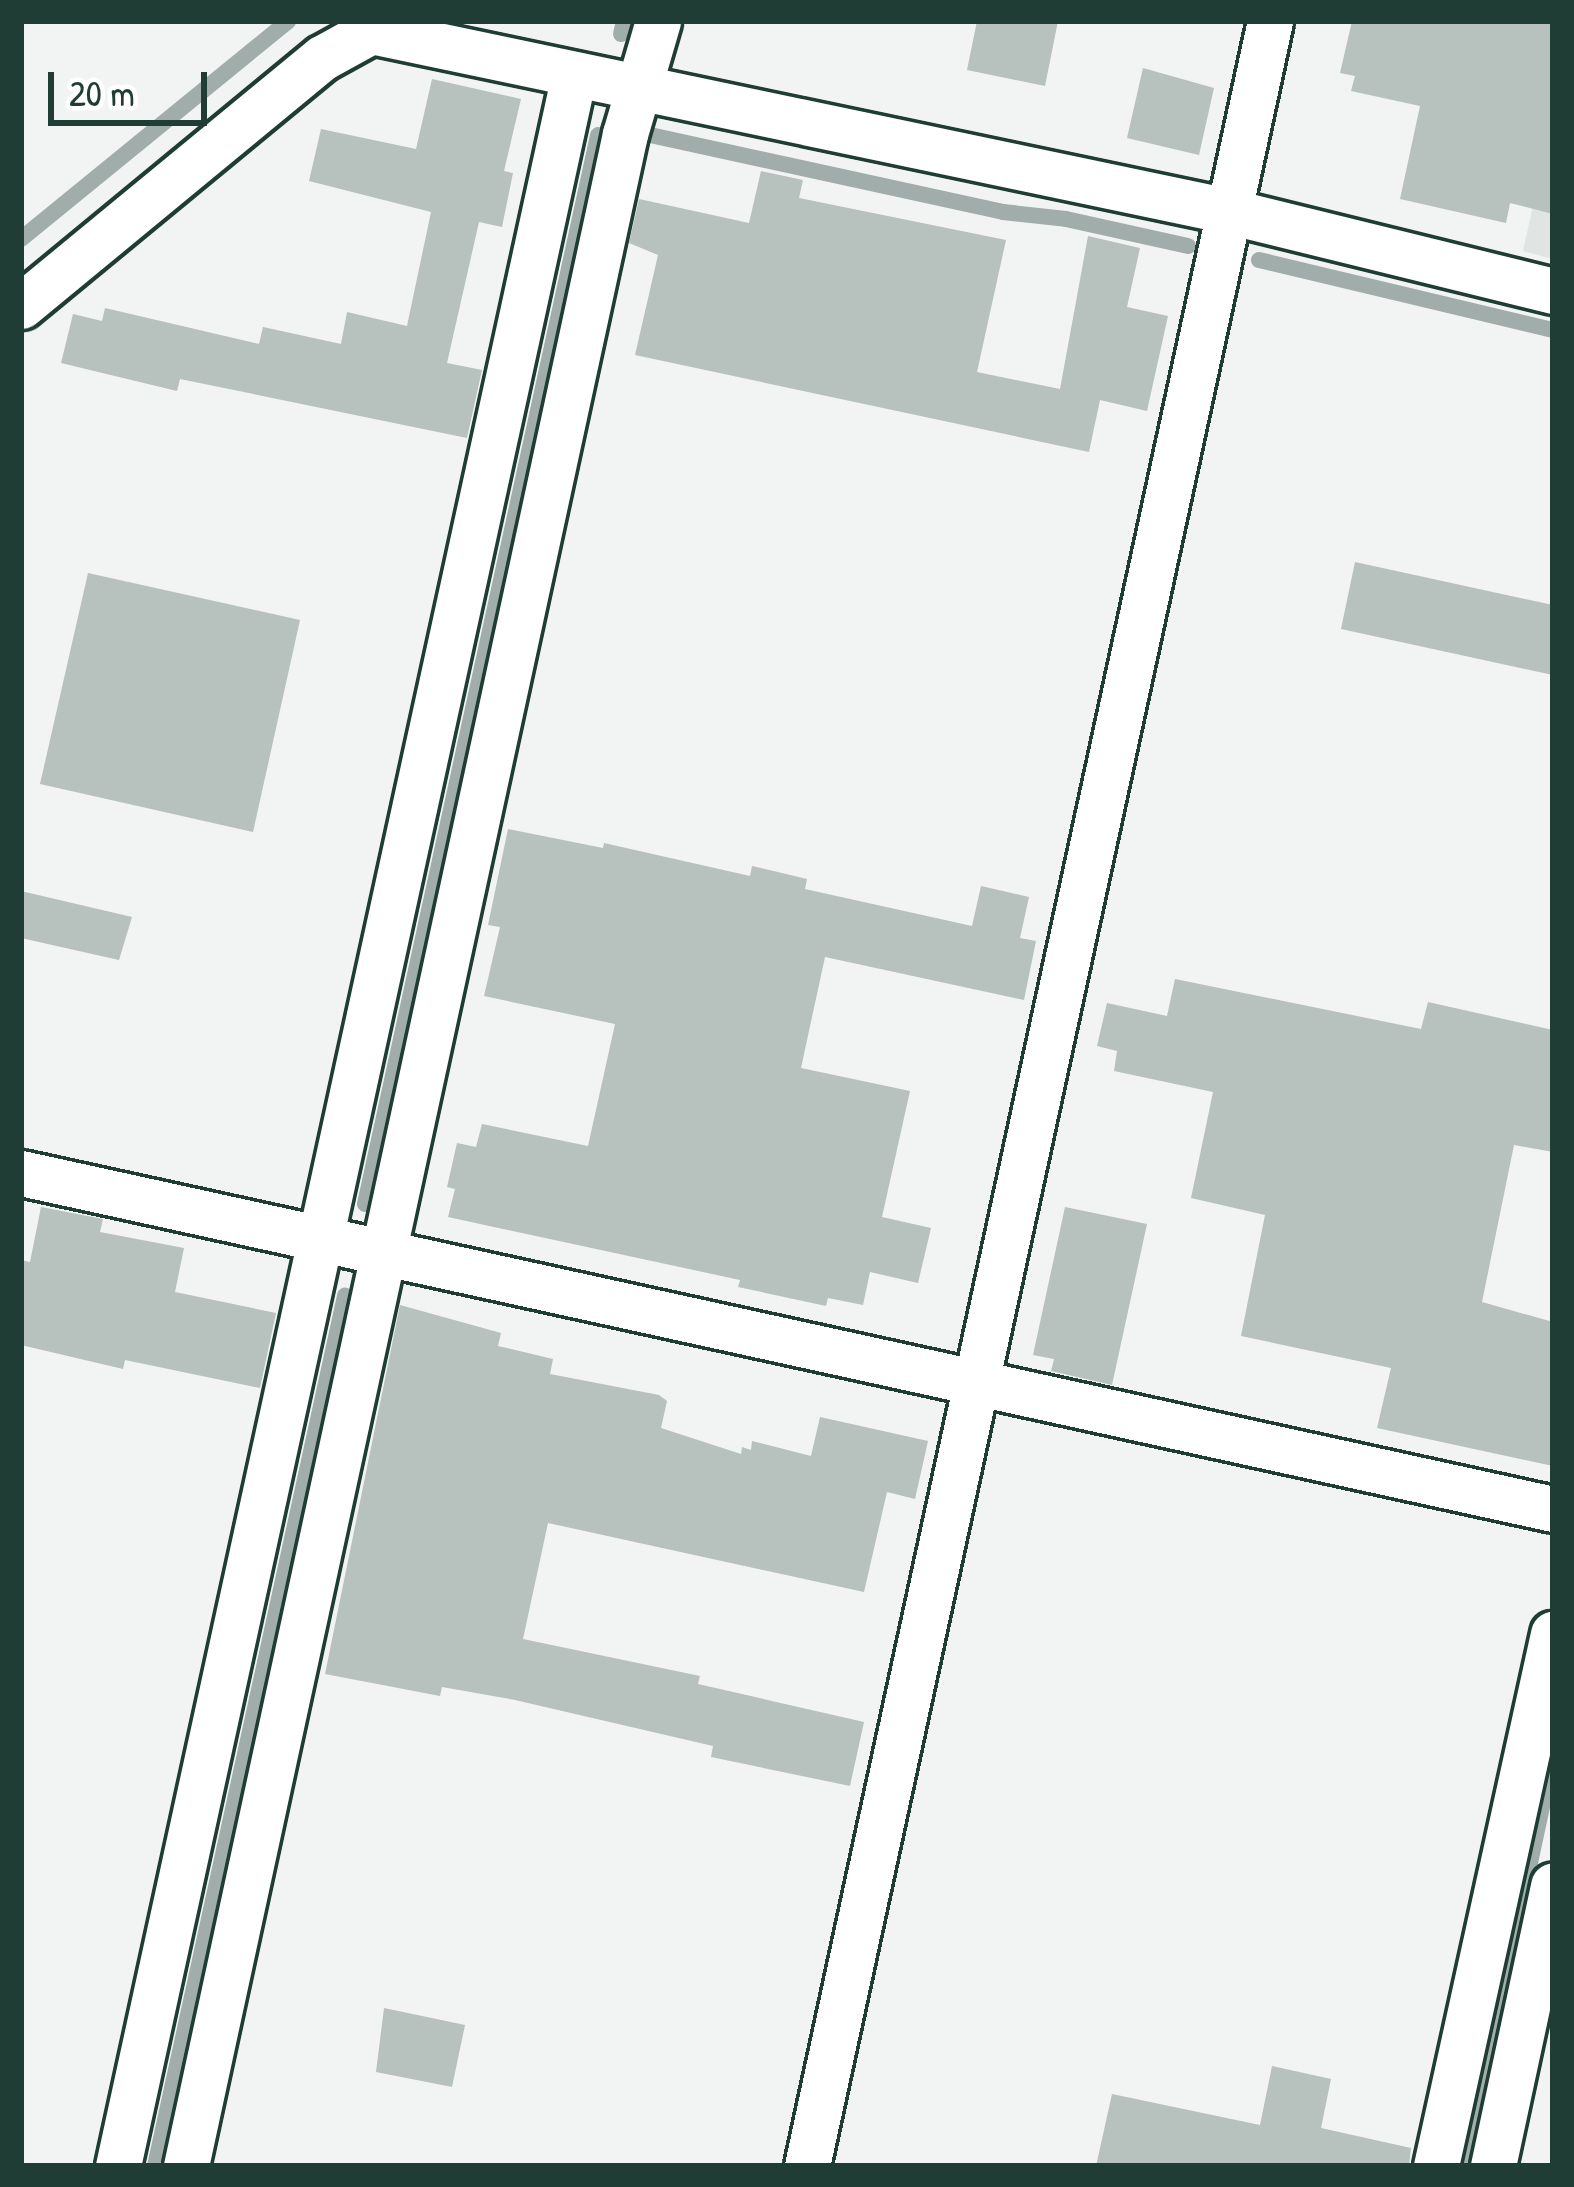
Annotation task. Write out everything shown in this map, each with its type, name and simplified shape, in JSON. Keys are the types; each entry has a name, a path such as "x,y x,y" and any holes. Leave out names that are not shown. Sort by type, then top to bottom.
{"street":[{"path":"186,2166 625,134 658,21"},
{"path":"807,2166 1270,21"},
{"path":"21,306 322,58 371,32 1228,211 1553,291"},
{"path":"118,2166 574,74"},
{"path":"21,1173 1553,1509"},
{"path":"1436,2166 1553,1634"},
{"path":"1493,2166 1553,1885"}],"shaded area":[{"path":"1553,117 1553,259 1523,251"}],"building":[{"path":"977,21 1058,21 1045,86 967,70"},
{"path":"1352,21 1553,21 1553,214 1510,203 1506,223 1400,199 1420,106 1351,91 1355,76 1340,73"},
{"path":"1143,68 1214,88 1199,155 1127,138"},
{"path":"432,79 521,99 504,171 513,173 502,227 479,222 447,363 482,370 467,438 180,379 177,391 61,363 73,314 102,321 105,308 259,344 263,327 341,344 347,312 407,326 431,212 309,181 321,129 416,149"},
{"path":"761,171 803,180 799,198 1006,240 977,372 1060,389 1088,236 1140,248 1127,307 1168,316 1147,411 1100,400 1089,452 635,355 658,255 629,243 639,199 749,223"},
{"path":"1355,562 1553,605 1553,675 1341,629"},
{"path":"88,573 300,620 253,832 40,784"},
{"path":"508,829 603,848 604,843 750,876 752,866 807,879 805,889 972,926 981,886 1029,897 1020,938 1036,941 1024,1000 825,957 801,1068 910,1091 882,1217 931,1228 918,1283 870,1272 863,1305 828,1298 826,1306 738,1287 740,1280 448,1217 455,1189 447,1187 457,1143 476,1147 482,1124 588,1146 615,1024 484,996 500,927 488,925"},
{"path":"21,891 132,917 119,960 21,938"},
{"path":"1175,979 1421,1029 1428,1002 1553,1030 1553,1152 1514,1145 1482,1302 1553,1322 1553,1466 1377,1428 1391,1368 1241,1336 1265,1215 1191,1198 1213,1092 1114,1071 1117,1051 1097,1046 1107,1003 1167,1016"},
{"path":"41,1207 103,1219 100,1232 184,1248 175,1292 276,1313 260,1388 125,1360 123,1369 21,1345 21,1260 30,1262"},
{"path":"1065,1207 1147,1224 1112,1385 1051,1371 1054,1359 1033,1355"},
{"path":"400,1305 501,1333 498,1346 553,1359 550,1374 659,1395 667,1401 661,1428 741,1454 742,1447 751,1450 752,1441 811,1456 820,1417 928,1441 915,1499 887,1492 864,1592 548,1523 523,1639 700,1676 698,1684 864,1722 850,1786 711,1757 713,1746 515,1700 442,1687 440,1696 325,1674"},
{"path":"384,2008 465,2025 452,2087 376,2072"},
{"path":"1272,2066 1331,2079 1321,2128 1411,2148 1409,2166 1096,2166 1112,2094 1260,2125"}],"waterway":[{"path":"21,239 288,21"},
{"path":"621,34 624,21"},
{"path":"641,133 1003,212 1066,219 1188,246"},
{"path":"365,1204 598,135"},
{"path":"1259,260 1553,330"},
{"path":"155,2166 345,1296"},
{"path":"1465,2166 1553,1755"}]}
